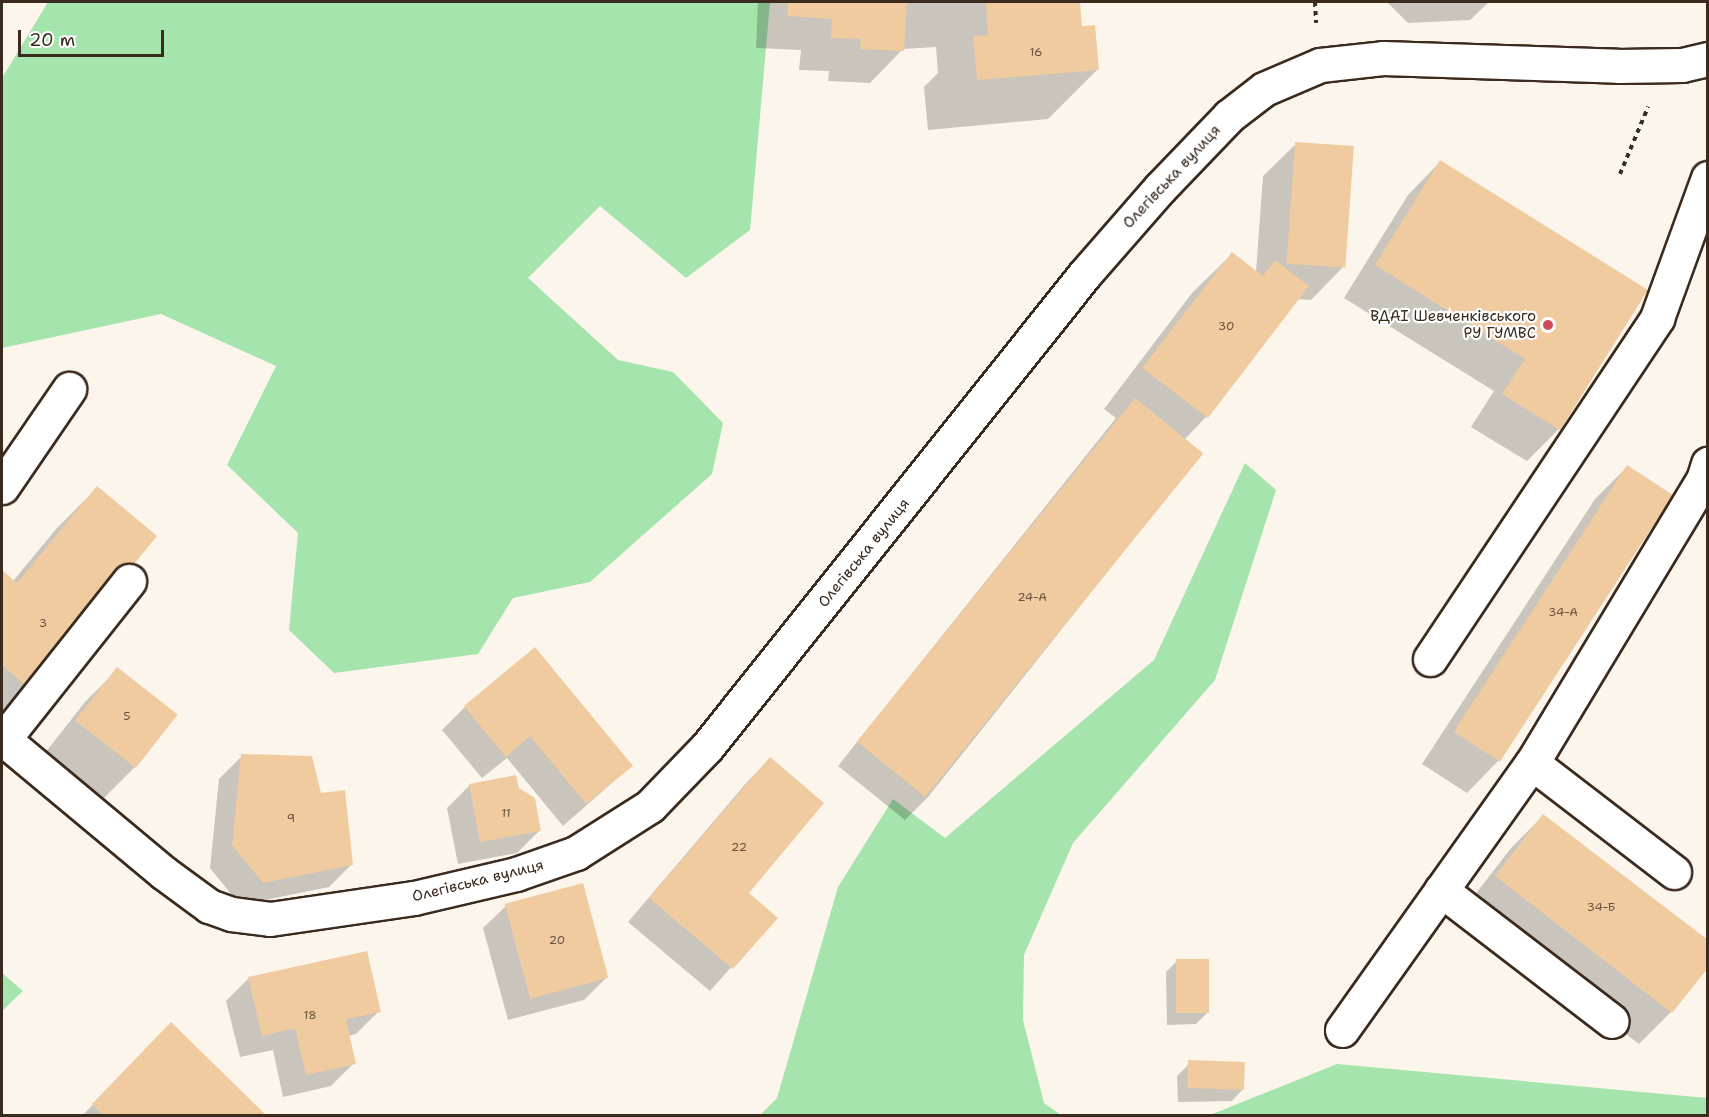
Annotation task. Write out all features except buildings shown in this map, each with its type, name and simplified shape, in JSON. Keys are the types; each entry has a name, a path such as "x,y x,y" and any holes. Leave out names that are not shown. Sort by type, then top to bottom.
{"street":[{"name":"Олегівська вулиця","path":"2,739 164,873 209,906 231,914 270,919 414,898 516,874 576,853 650,806 707,747 1084,275 1168,180 1229,116 1264,89 1320,65 1383,58 1665,65 1707,59"},
{"path":"1430,659 1657,318 1707,178"},
{"path":"2,487 69,388"},
{"path":"1342,1030 1532,763 1706,475"},
{"path":"2,739 129,581"},
{"path":"1532,763 1674,872"},
{"path":"1441,890 1612,1021"}],"path":[{"path":"1620,174 1665,65"}],"green space":[{"path":"48,2 770,2 750,230 686,278 600,206 528,278 618,360 673,372 723,423 712,474 590,582 513,598 478,654 334,673 289,630 298,533 227,465 276,366 161,314 2,348 2,78"},
{"path":"1245,463 1276,490 1215,680 1073,843 1024,955 1023,1020 1044,1103 1061,1115 760,1115 777,1098 838,887 893,799 945,838 1154,660"},
{"path":"2,973 23,991 2,1011"},
{"path":"1337,1064 1707,1098 1707,1115 1210,1115"}],"place":[{"name":"ВДАІ Шевченківського РУ ГУМВС","path":"1548,325"}]}
